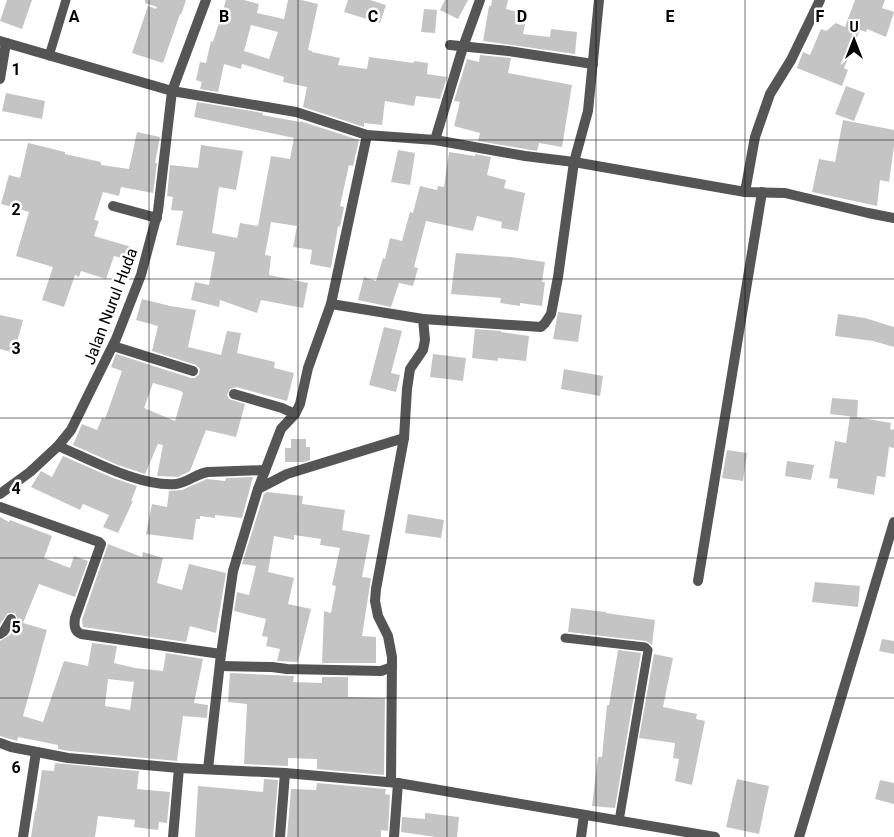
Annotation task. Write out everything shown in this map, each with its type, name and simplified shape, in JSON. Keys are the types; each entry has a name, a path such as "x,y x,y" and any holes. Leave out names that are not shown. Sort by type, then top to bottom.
{"street":[{"name":"Jalan Nurul Huda","path":"0,494 30,472 58,446 75,424 113,346 141,275 157,218 172,91 206,0"},
{"path":"435,140 463,47 480,0"},
{"path":"331,304 423,319 541,327 545,323 551,314 574,162 588,111 599,0"},
{"path":"745,192 755,137 770,94 791,60 820,0"},
{"path":"0,79 3,42 172,91 296,112 367,135 435,140 745,192 785,193 894,218"},
{"path":"450,45 508,51 593,64"},
{"path":"208,769 233,570 258,489 281,429 300,404 308,368 331,304 367,135"},
{"path":"698,581 762,192"},
{"path":"113,206 157,218"},
{"path":"394,837 395,782 392,667 388,636 378,616 375,601 404,438 410,369 423,350 425,340 423,319"},
{"path":"113,346 192,371"},
{"path":"234,394 282,408 294,414"},
{"path":"258,489 287,474 404,438"},
{"path":"58,446 141,481 164,485 178,484 199,473 265,470"},
{"path":"0,507 101,544 75,618 77,632 221,654"},
{"path":"799,837 894,522"},
{"path":"0,634 11,619"},
{"path":"220,666 297,670 381,671 392,667"},
{"path":"0,743 11,747 68,758 179,768 285,773 395,782 715,837"},
{"path":"23,837 36,752"},
{"path":"173,837 179,768"},
{"path":"280,837 285,773"},
{"path":"581,837 584,815"}],"lane":[{"path":"49,56 66,0"},
{"path":"565,638 645,647 648,650 619,821"}],"building":[{"path":"7,0 32,0 22,29 0,21"},
{"path":"145,0 186,0 163,63 132,53 148,6 156,9 157,7 145,3"},
{"path":"226,0 244,0 259,4 257,13 284,19 288,0 301,0 318,4 308,50 340,58 338,65 367,69 369,57 428,63 427,74 447,77 440,99 416,96 414,106 385,101 382,125 364,123 364,127 303,107 307,87 283,82 284,77 242,64 241,69 224,64 218,92 200,89 202,82 196,80 200,62 206,63 211,41 213,42","holes":["251,25 278,32 269,59 244,51"]},
{"path":"348,0 370,0 386,5 380,23 344,12"},
{"path":"445,0 468,0 458,19 440,10"},
{"path":"492,0 508,0 506,9 527,14 523,34 550,37 551,29 577,32 575,54 483,41 489,6 491,6"},
{"path":"855,0 885,0 882,8 894,12 886,37 867,29 866,32 860,30 844,68 848,70 842,86 797,68 803,52 810,55 821,29 826,31 836,23 845,27"},
{"path":"424,9 437,10 435,33 421,32"},
{"path":"480,55 511,58 508,73 572,85 562,147 539,143 537,151 478,141 480,133 454,126 460,102 454,101 467,59 479,62"},
{"path":"846,86 865,93 854,121 835,114"},
{"path":"6,93 45,101 42,119 2,111"},
{"path":"197,102 300,121 359,140 353,166 349,165 340,206 344,207 340,227 338,226 331,268 310,264 312,250 293,247 297,226 271,222 265,255 271,256 269,275 308,283 303,308 261,300 257,313 220,300 219,307 191,300 195,282 209,285 215,252 176,245 183,211 171,210 173,197 167,196 170,165 198,168 201,145 243,151 236,190 219,187 212,233 237,238 240,223 258,226 271,156 290,159 294,138 194,117"},
{"path":"843,120 894,130 894,146 889,182 880,180 877,206 812,192 819,159 835,162"},
{"path":"137,132 160,137 155,163 157,163 153,193 121,187 119,196 103,192 94,220 99,221 94,236 138,249 134,262 114,256 106,279 81,271 79,277 75,275 64,307 42,300 53,267 16,256 29,212 1,204 9,175 20,178 28,143 101,162 101,165 129,169"},
{"path":"398,150 415,153 410,185 391,182"},
{"path":"449,152 491,157 487,175 506,180 504,188 525,193 518,231 501,228 502,222 477,216 473,231 426,221 414,267 418,268 413,286 399,283 391,307 358,300 364,277 376,281 383,258 385,259 390,238 402,241 410,212 413,213 420,186 437,190 438,186 444,187"},
{"path":"456,253 511,257 545,262 542,282 545,282 542,306 520,303 520,306 500,303 501,298 451,294"},
{"path":"142,299 196,310 188,347 221,355 227,331 241,333 237,353 275,362 274,368 294,373 287,401 236,387 230,389 227,395 229,399 245,404 236,437 206,430 190,471 178,477 157,476 163,445 158,444 145,474 118,465 73,445 82,424 97,430 102,418 105,419 122,371 111,367 116,354 191,378 195,378 199,374 200,369 196,365 152,351 158,326 136,320","holes":["153,383 183,393 175,421 144,408"]},
{"path":"558,312 582,315 578,342 553,339"},
{"path":"838,314 865,318 894,327 894,347 873,341 835,336"},
{"path":"0,315 23,320 14,353 0,349"},
{"path":"384,327 402,331 391,373 400,375 396,392 369,385"},
{"path":"475,329 529,336 526,361 498,358 498,361 472,358"},
{"path":"433,354 466,358 463,381 430,377"},
{"path":"564,369 603,376 600,396 561,389"},
{"path":"832,398 858,400 857,417 830,414"},
{"path":"850,416 891,423 890,429 894,430 894,448 889,447 885,477 877,476 874,495 837,488 838,479 829,478 835,441 846,443"},
{"path":"291,439 306,439 306,447 310,447 310,460 304,462 285,462 285,448 291,448"},
{"path":"727,450 747,453 743,481 722,478"},
{"path":"63,456 113,478 137,486 131,501 133,501 118,533 103,527 109,515 83,504 80,510 31,487 41,471 52,477"},
{"path":"787,461 814,465 811,480 785,476"},
{"path":"253,477 242,518 215,515 215,518 200,516 200,519 196,519 193,540 146,534 152,504 167,507 169,491 182,490 207,479 225,481 226,478"},
{"path":"267,492 303,496 302,504 345,510 342,530 370,535 362,577 371,578 362,636 376,637 376,663 322,663 324,611 331,613 336,586 332,585 340,548 320,545 321,539 294,535 294,540 274,536 268,572 294,578 288,604 311,609 298,662 277,661 280,649 266,646 268,637 262,636 266,619 234,611 237,592 249,595 256,566 242,564 264,494"},
{"path":"408,514 444,520 441,538 405,533"},
{"path":"0,517 9,522 10,520 52,536 44,558 70,568 74,556 88,561 75,597 39,584 23,623 47,630 23,716 43,722 64,661 88,666 92,643 117,646 114,663 135,668 163,671 166,653 203,659 194,703 208,705 207,718 183,716 177,761 69,751 58,749 58,745 18,737 17,741 0,736 0,641 10,635 18,620 15,613 8,613 0,624","holes":["108,679 134,682 130,710 105,706"]},
{"path":"108,544 142,557 143,552 163,558 157,583 182,590 189,564 226,573 216,633 190,626 186,642 83,627 82,620"},
{"path":"815,582 860,586 858,607 812,602"},
{"path":"571,608 655,620 652,645 646,641 568,632"},
{"path":"882,639 894,641 894,654 879,651"},
{"path":"618,650 641,653 615,808 592,806 598,757 602,757 607,705 609,705"},
{"path":"654,654 673,658 663,707 697,714 696,719 705,721 692,785 675,781 679,759 673,758 675,743 639,738"},
{"path":"230,673 294,676 293,682 322,683 322,677 348,677 348,697 385,698 384,775 317,769 317,759 288,758 288,766 244,764 247,704 228,702"},
{"path":"55,763 139,771 137,789 170,792 167,823 159,822 158,830 134,827 135,820 98,816 95,837 31,837 42,770 54,771"},
{"path":"264,779 278,780 273,837 195,837 198,786 263,792"},
{"path":"737,779 769,786 759,834 726,827"},
{"path":"880,780 894,783 894,804 875,799"},
{"path":"317,783 386,789 385,794 390,795 388,831 381,830 381,837 287,837 291,789 316,790"},
{"path":"425,813 459,817 457,837 436,837 401,832 402,817 425,819"}]}
